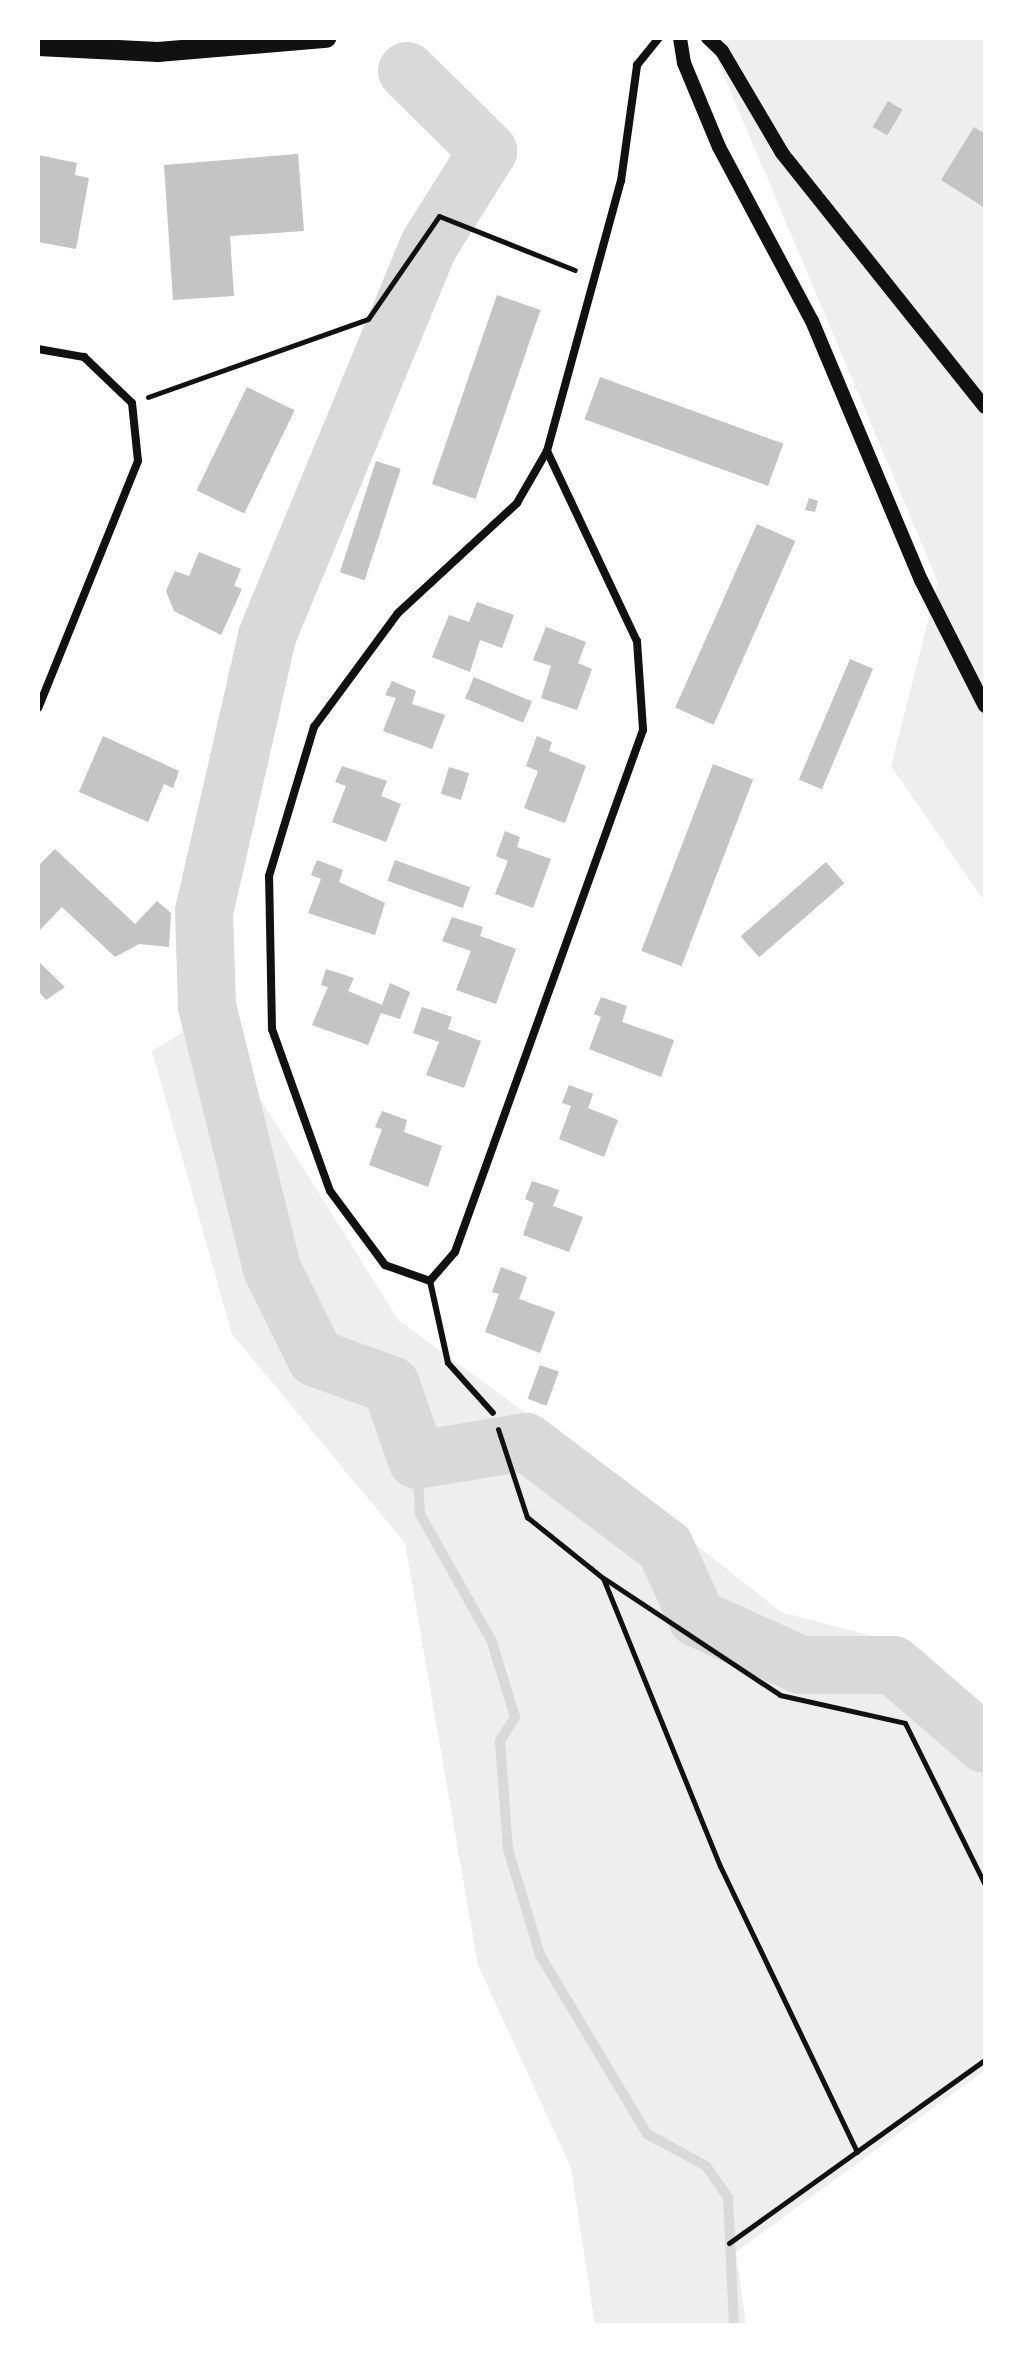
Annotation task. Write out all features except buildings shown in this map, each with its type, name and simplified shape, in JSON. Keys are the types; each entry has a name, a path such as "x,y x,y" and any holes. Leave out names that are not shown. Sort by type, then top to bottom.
{"main road":[{"path":"38,46 158,52 326,38"}],"street":[{"path":"547,451 637,641 643,730 455,1252 430,1281 385,1265 330,1191 272,1029 269,876 314,727 398,613 517,503 547,451 621,181 637,65 659,38"},
{"path":"680,38 684,63 719,147 812,321 921,580 985,706"},
{"path":"708,38 722,51 801,178 985,407"},
{"path":"38,349 84,357 132,403 138,461 38,708"}],"lane":[{"path":"430,1281 448,1363 493,1413"}],"path":[{"path":"132,403 368,319 439,216 595,278"},
{"path":"493,1413 527,1517 603,1578 780,1695 905,1723 985,1885"},
{"path":"603,1578 720,1866 857,2152"},
{"path":"729,2243 985,2060"}],"shaded area":[{"path":"708,38 985,38 985,902 891,766 938,582"},
{"path":"209,1017 398,1320 563,1440 781,1612 921,1649 985,1708 985,2070 736,2252 746,2325 595,2325 571,2168 478,1965 405,1543 232,1334 152,1051"}],"waterway":[{"path":"407,71 488,151 429,245 267,637 204,911 207,1006 272,1269 316,1358 391,1385 417,1460 526,1442 665,1547 697,1618 801,1665 893,1665 985,1744"},
{"path":"417,1460 420,1514 492,1642 515,1717 500,1741 508,1849 540,1955 647,2134 706,2166 728,2198 734,2325"}]}
